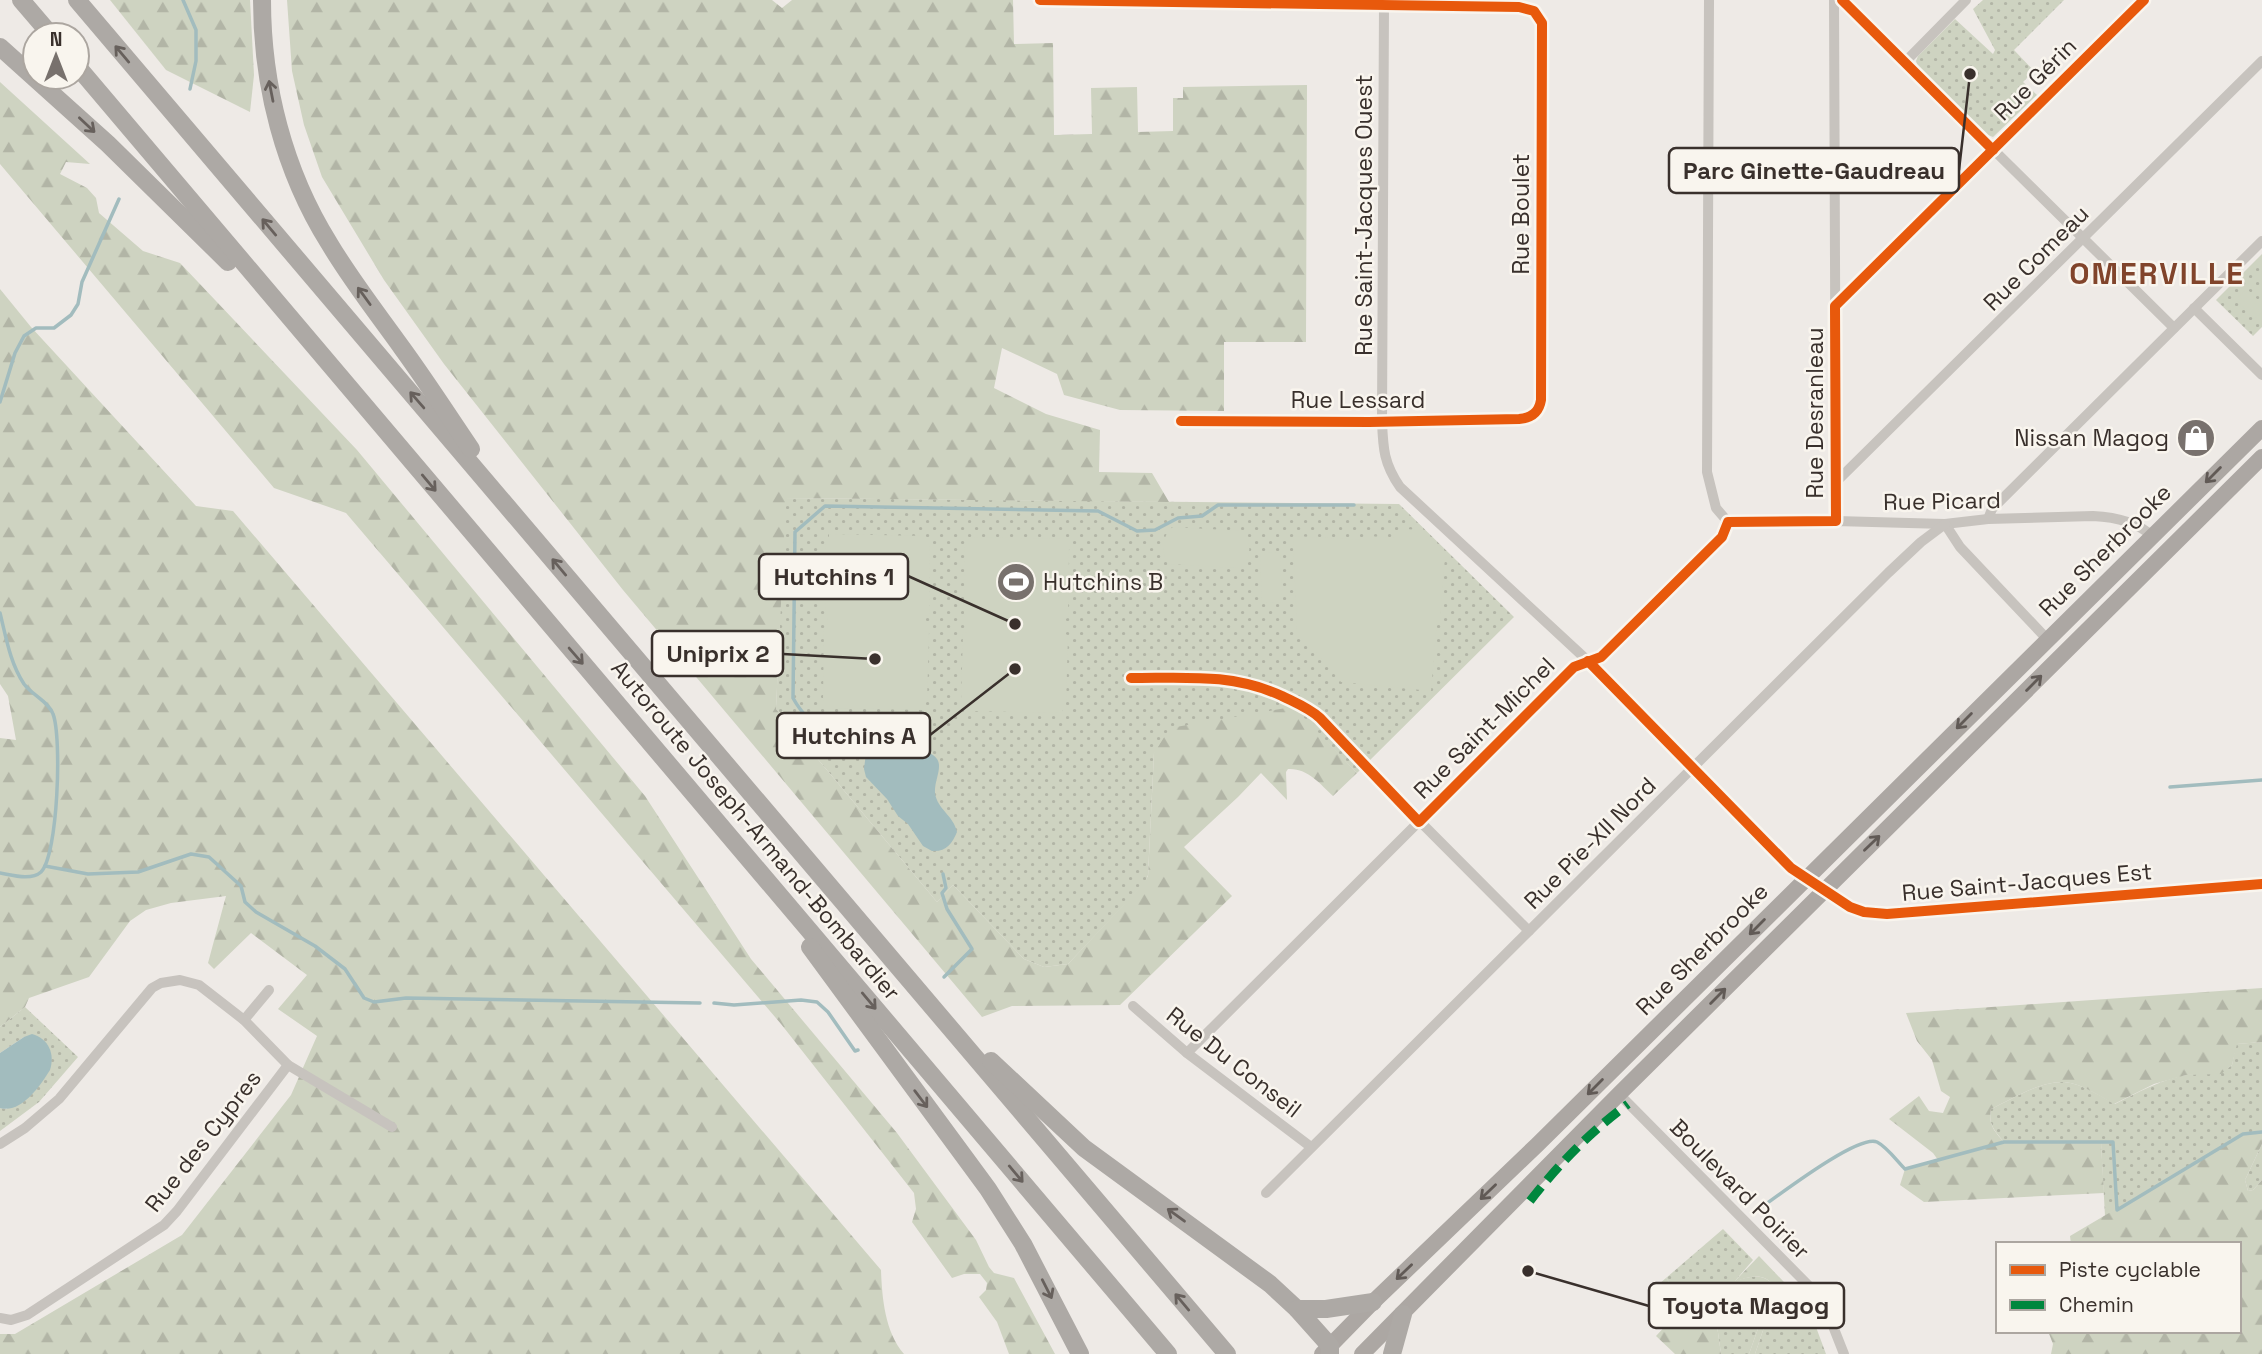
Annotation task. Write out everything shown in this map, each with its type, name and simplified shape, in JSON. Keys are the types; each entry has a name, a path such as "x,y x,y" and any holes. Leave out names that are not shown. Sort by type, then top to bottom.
{"highway":[{"path":"21,0 39,21"},
{"path":"77,0 525,527"},
{"path":"262,0 266,64 275,112 295,176 311,210 348,272 525,527"},
{"path":"0,47 117,152 306,338"},
{"path":"91,83 306,338"},
{"name":"Autoroute Joseph-Armand-Bombardier","path":"306,338 1168,1354"},
{"name":"Autoroute Joseph-Armand-Bombardier","path":"525,527 1227,1354"},
{"path":"730,837 988,1189 1031,1260 1080,1354"},
{"path":"920,993 1065,1132 1259,1276 1297,1309 1328,1351"},
{"path":"1297,1309 1326,1309 1373,1302"},
{"path":"1392,1354 1403,1314"}],"main road":[{"name":"Rue Sherbrooke","path":"1328,1351 1373,1302 1545,1137 2262,428"},
{"name":"Rue Sherbrooke","path":"1362,1354 1619,1094 2262,457"}],"street":[{"path":"1040,0 1384,5"},
{"path":"1709,0 1707,472 1716,508 1728,522"},
{"name":"Rue Desranleau","path":"1834,0 1836,521"},
{"path":"1842,0 2174,328"},
{"path":"1905,62 1966,0"},
{"name":"Rue Gérin","path":"1835,306 2144,0"},
{"name":"Rue Boulet","path":"1384,5 1529,8 1537,14 1543,28 1541,400 1534,414"},
{"name":"Rue Saint-Jacques Ouest","path":"1384,5 1382,447 1388,470 1400,487 1588,662 1791,868 1805,879"},
{"name":"Rue Comeau","path":"1836,482 2262,61"},
{"path":"1988,519 1993,509 2262,241"},
{"path":"2194,307 2262,375"},
{"name":"Rue Lessard","path":"1181,421 1525,419 1534,414"},
{"name":"Rue Picard","path":"1728,522 1945,524 1988,519 2105,517 2138,526 2152,536"},
{"name":"Rue Saint-Michel","path":"1187,1053 1574,667 1601,657 1713,546 1725,532 1728,522"},
{"path":"1945,524 1959,547 2047,639"},
{"name":"Rue Pie-XII Nord","path":"1266,1193 1902,559 1945,524"},
{"path":"1131,678 1242,681 1303,706 1320,718 1419,822 1529,931"},
{"name":"Rue Saint-Jacques Est","path":"1805,879 1853,909 1887,914 2262,884"},
{"path":"0,1144 25,1128 59,1100 145,995 161,983 180,979 199,985 244,1020 288,1065 392,1128"},
{"path":"244,1020 268,990"},
{"name":"Rue Du Conseil","path":"1133,1006 1187,1053 1311,1147"},
{"name":"Rue des Cypres","path":"0,1318 11,1320 27,1315 164,1225 288,1065"},
{"name":"Boulevard Poirier","path":"1619,1094 1808,1285 1829,1316 1844,1354"}],"green space":[{"path":"110,0 250,0 254,75 250,112 166,70"},
{"path":"287,0 772,0 782,8 792,0 1013,0 1014,44 1053,43 1054,135 1092,134 1091,88 1137,87 1138,132 1173,131 1173,98 1183,98 1183,87 1307,85 1306,342 1224,342 1224,411 1120,410 1064,395 1057,374 1002,348 994,388 1046,414 1100,430 1099,472 1152,473 1169,502 786,498 776,709 937,902 953,885 1024,959 1044,967 1068,964 1148,876 1154,753 1170,728 1286,708 1315,724 1313,727 1357,773 1333,796 1308,774 1288,769 1287,800 1261,773 1184,847 1232,896 1120,1005 1012,1006 982,1017 623,590 444,364 384,280 322,177 304,125 292,71"},
{"path":"1983,0 2064,0 2014,50 2034,71 2023,82 2037,95 1993,137 1918,67 1916,61 1955,19 1993,54 1995,50 1973,9"},
{"path":"0,82 90,164 66,162 60,174 87,188 96,198 99,213 143,251 180,263 357,450 645,796 751,959 897,1133 976,1240 989,1267 994,1273 1014,1278 1055,1354 1009,1354 997,1322 979,1297 986,1290 987,1283 980,1274 964,1274 952,1278 912,1222 916,1209 914,1193 781,1024 346,513 274,488 0,164"},
{"path":"2262,254 2262,327 2253,336 2216,300"},
{"path":"0,289 31,327 196,506 233,511 881,1270 889,1325 904,1354 0,1354 0,1334 15,1334 182,1235 291,1095 317,1036 278,1009 307,975 251,933 214,969 208,963 226,896 171,903 146,910 130,921 89,977 29,998 25,1007 0,1027 0,738 16,740 8,696 0,684"},
{"path":"2247,289 2262,304 2262,312 2254,319 2236,299"},
{"path":"785,498 1399,504 1514,617 1357,773 1312,727 1154,753 1148,875 1145,883 1068,964 1044,967 1024,959 953,885 937,902 776,709"},
{"path":"1173,527 1244,531 1249,546 1246,562 1237,568 1168,564 1164,555 1164,544 1169,530"},
{"path":"1404,529 1421,530 1428,539 1433,539 1445,556 1431,691 1341,682 1297,629 1293,536 1366,540 1366,536 1399,538"},
{"path":"829,534 926,536 926,545 930,545 929,615 925,616 925,631 929,632 927,702 923,703 923,710 826,708 826,701 823,700 824,630 827,629 828,614 825,613 826,543 829,543"},
{"path":"969,537 1065,539 1065,548 1069,548 1068,618 1064,619 1064,634 1068,635 1066,705 1062,705 1062,713 965,711 965,704 961,703 963,633 967,632 967,617 964,616 965,546 968,546"},
{"path":"1280,552 1282,602 1262,603 1260,553"},
{"path":"2262,988 2262,1042 2237,1044 2232,1065 2221,1074 2186,1075 2154,1084 2114,1104 2077,1085 2055,1082 2026,1091 1991,1109 1993,1127 2004,1142 2101,1143 2104,1193 1924,1202 1900,1185 1905,1169 1938,1160 1933,1153 1889,1119 1919,1096 1929,1111 1943,1113 1950,1097 1941,1091 1932,1060 1917,1041 1906,1013"},
{"path":"25,1007 78,1057 39,1102 0,1131 0,1108 7,1109 24,1037 0,1053 0,1027"},
{"path":"2262,1042 2262,1132 2243,1134 2105,1216 2101,1143 2004,1142 1991,1123 1991,1109 2045,1084 2064,1082 2077,1085 2115,1104 2167,1080 2186,1075 2220,1072 2232,1065 2236,1044"},
{"path":"2262,1132 2262,1144 2245,1180 2248,1191 2253,1190 2262,1180 2262,1354 2051,1354 2053,1344 2049,1333 2241,1333 2241,1242 2071,1242 2070,1236 2243,1134"},
{"path":"2262,1144 2262,1180 2253,1190 2248,1191 2245,1180"},
{"path":"1723,1229 1753,1260 1735,1281 1760,1277 1772,1284 1749,1354 1721,1354 1715,1311 1680,1296 1666,1278"},
{"path":"1759,1256 1804,1303 1774,1313 1766,1324 1755,1354 1749,1354 1772,1284 1759,1277 1734,1282"},
{"path":"1666,1278 1680,1296 1687,1298 1722,1290 1723,1303 1715,1311 1721,1354 1675,1354 1656,1336 1669,1322 1659,1284"},
{"path":"1804,1303 1826,1354 1755,1354 1769,1318 1781,1309"}],"water":[{"path":"879,749 912,756 929,753 938,760 936,799 953,821 957,832 945,849 932,851 923,846 908,824 898,816 887,799 866,777 866,753"},
{"path":"32,1034 43,1039 49,1048 52,1058 50,1070 35,1091 22,1103 8,1109 0,1108 0,1053"}],"waterway":[{"path":"183,0 196,30 196,61 190,89"},
{"path":"0,402 15,353 24,336 36,328 54,328 71,315 78,304 82,282 119,199"},
{"path":"866,753 854,744 821,731 793,698 795,532 825,506 1098,511 1137,531 1155,530 1178,518 1202,516 1218,505 1354,505"},
{"path":"0,613 19,676 53,714 58,770 55,821 47,861 41,872 27,877 0,873"},
{"path":"2170,787 2262,780"},
{"path":"45,866 88,874 138,872 191,854 209,857 241,886 245,902 256,912 315,946 345,969 364,998 374,1002 406,998 700,1003"},
{"path":"943,874 946,888 942,893 947,909 972,949 944,977"},
{"path":"714,1003 734,1005 801,1000 817,1002 828,1012 855,1051 858,1050"},
{"path":"1759,1209 1836,1156 1867,1142 1881,1144 1905,1169 2004,1142 2113,1142 2117,1210 2243,1134 2262,1132"}],"marked path":[{"path":"1530,1201 1576,1149 1628,1104"}],"cycle path":[{"path":"1040,0 1519,7 1534,11 1542,23 1541,400 1537,411 1531,416 1519,419 1369,422 1181,421"},
{"path":"1842,0 1993,150"},
{"path":"1131,678 1226,680 1245,683 1297,703 1320,718 1419,822 1574,667 1601,657 1722,537 1728,522 1836,521 1835,306 2144,0"},
{"path":"1588,661 1791,868 1850,907 1864,912 1887,914 2262,884"}],"place":[{"name":"Parc Ginette-Gaudreau","path":"1970,74"},
{"name":"Nissan Magog","path":"2196,438"},
{"name":"Hutchins B","path":"1016,582"},
{"name":"Hutchins 1","path":"1015,624"},
{"name":"Uniprix 2","path":"875,659"},
{"name":"Hutchins A","path":"1015,669"},
{"name":"Toyota Magog","path":"1528,1271"}],"district":[{"name":"OMERVILLE","path":"2157,274"}]}
